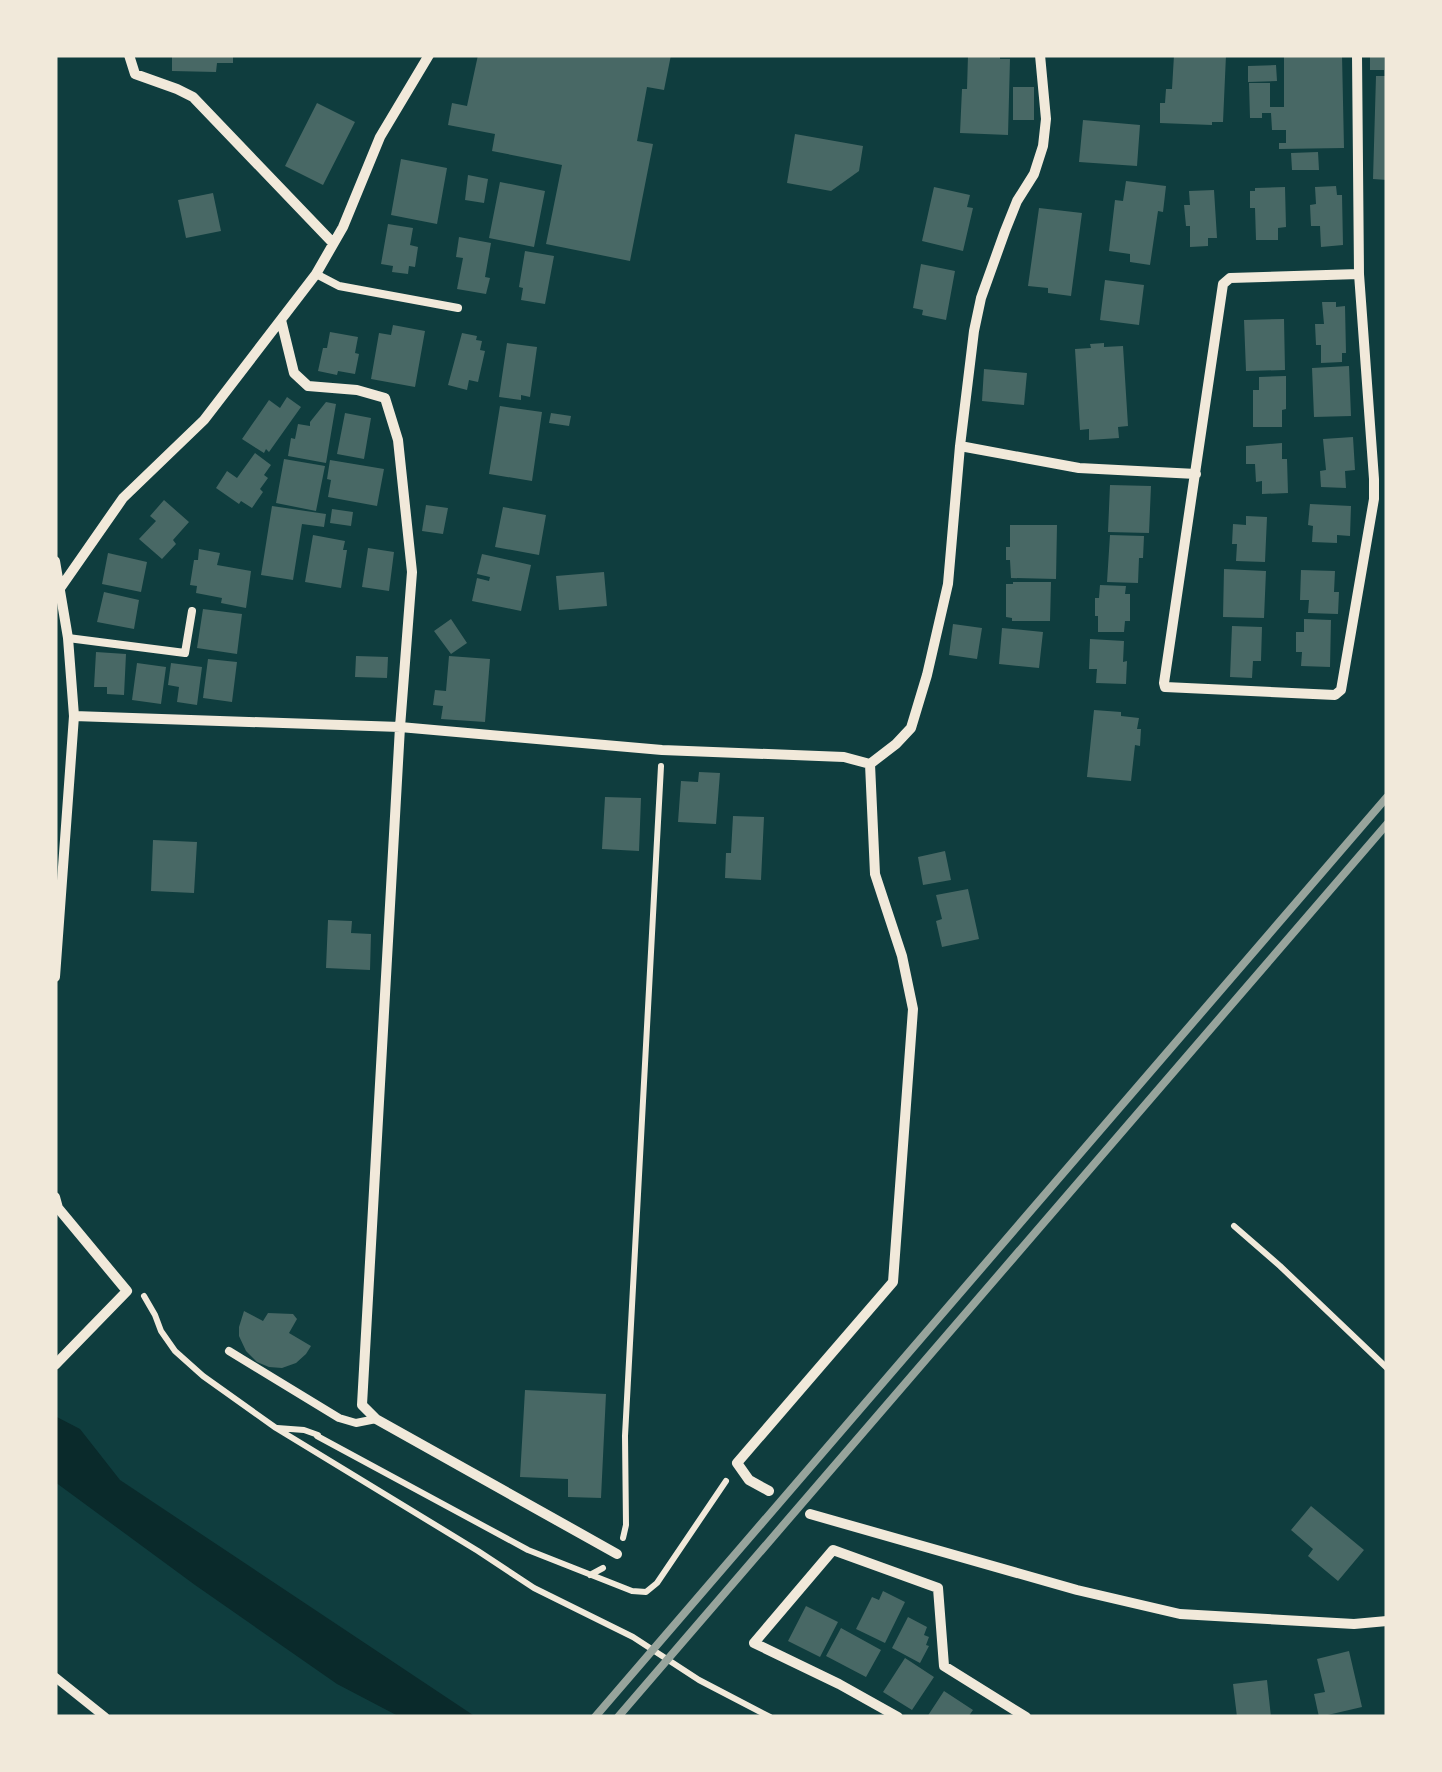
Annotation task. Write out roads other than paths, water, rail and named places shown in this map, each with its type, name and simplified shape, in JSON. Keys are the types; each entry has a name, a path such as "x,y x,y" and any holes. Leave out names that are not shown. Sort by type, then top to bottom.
{"street":[{"path":"129,55 135,74 192,96 333,243"},
{"path":"61,587 124,498 204,420 316,274 342,228 380,137 429,55"},
{"path":"870,764 911,728 948,584 974,331 1004,231 1034,174 1042,146 1046,119 1040,55"},
{"path":"1357,55 1359,274 1374,499 1341,690 1334,695 1166,687 1223,284 1230,278 1359,274"},
{"path":"281,320 294,373 308,386 357,390 385,398 398,440 412,572 362,1406 376,1419 617,1554"},
{"path":"960,446 1078,468 1196,474"},
{"path":"55,562 68,638 74,716 55,977"},
{"path":"74,716 400,727 662,750 844,756 870,764"},
{"path":"769,1491 749,1480 737,1463 893,1282 913,1009 902,956 875,874 870,764"},
{"path":"55,1197 58,1208 127,1291 55,1365"},
{"path":"810,1514 1077,1590 1180,1614 1354,1624 1387,1621"},
{"path":"898,1717 754,1643 833,1550 938,1588 944,1666 1026,1717"},
{"path":"55,1677 105,1717"}],"lane":[{"path":"316,274 340,286 458,308"},
{"path":"68,638 185,653 192,611"},
{"path":"229,1351 340,1418 356,1424 376,1419"}],"water":[{"path":"55,1416 80,1429 120,1480 476,1717 400,1717 337,1684 195,1585 55,1482"}],"railway":[{"path":"595,1717 1387,797"},
{"path":"618,1717 1387,824"}]}
